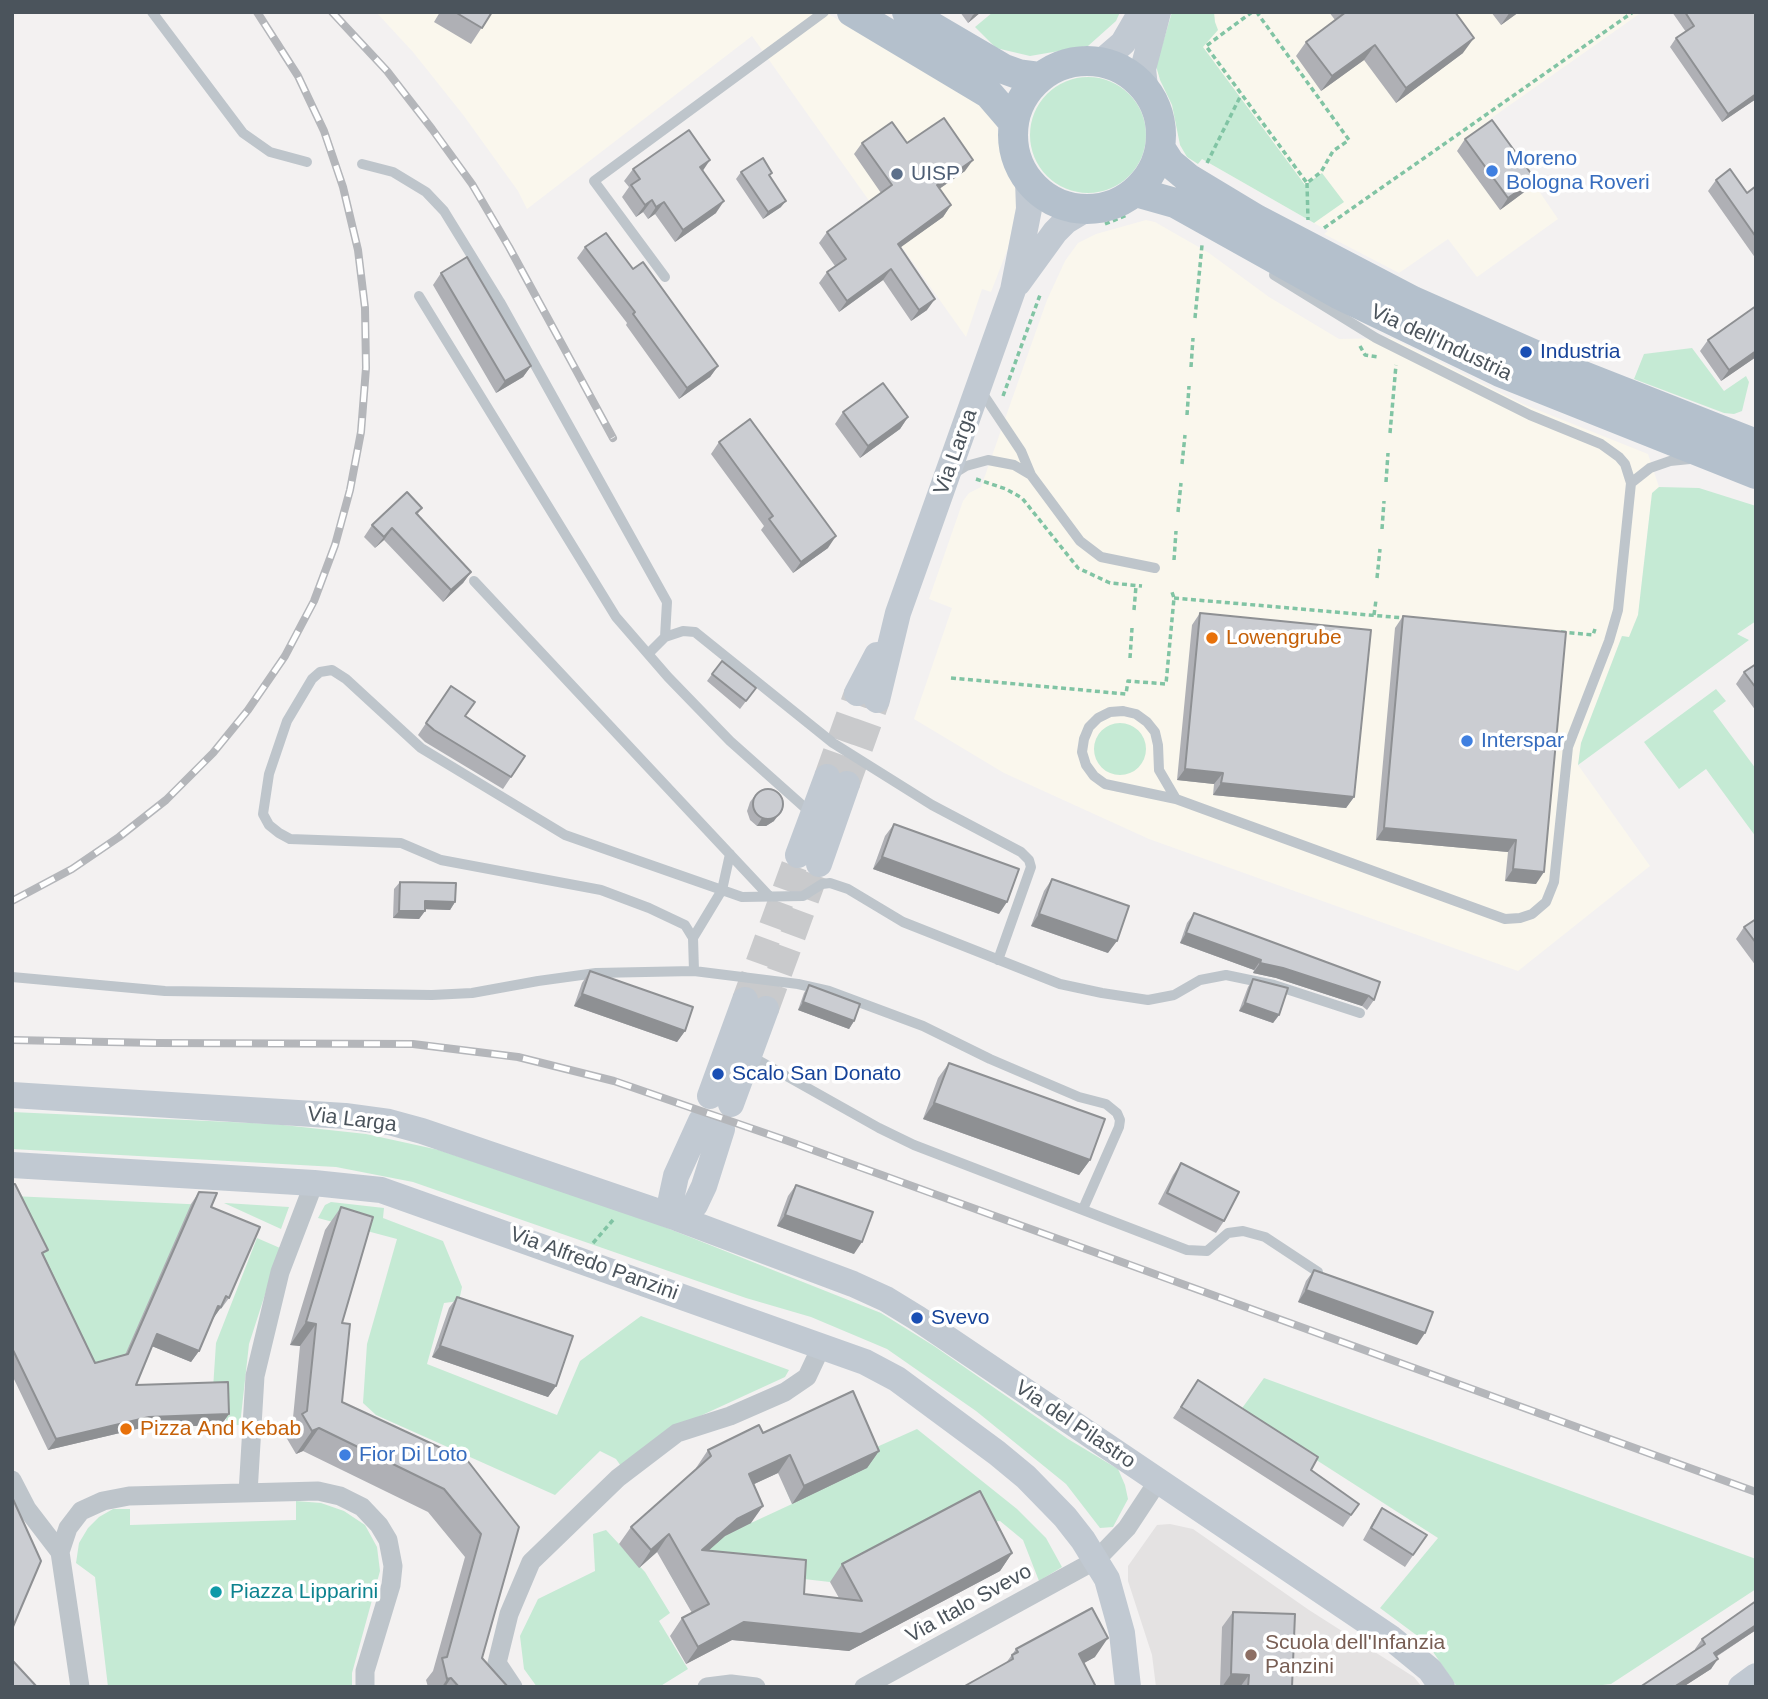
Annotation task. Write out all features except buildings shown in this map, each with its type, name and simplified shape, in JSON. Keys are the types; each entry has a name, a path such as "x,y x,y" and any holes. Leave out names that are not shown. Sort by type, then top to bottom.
{"main road":[{"path":"852,12 989,94 1014,123"},
{"path":"907,12 1004,69 1041,77"},
{"path":"1101,62 1125,71 1154,101 1160,116 1161,149 1135,202 1113,205 1094,217 1054,201 1039,192 1028,180 1014,147 1014,123 1023,97 1041,77 1054,68 1069,63 1101,62"},
{"name":"Via dell'Industria","path":"1161,149 1170,163 1188,178 1267,224 1413,301 1578,374 1756,444"},
{"name":"Via dell'Industria","path":"1135,202 1175,203 1210,233 1477,361 1552,394 1756,474"}],"street":[{"path":"1101,62 1123,43 1141,12"},
{"path":"1144,88 1143,69 1158,12"},
{"name":"Via Larga","path":"867,697 1013,290 1029,209 1028,180"},
{"name":"Via Larga","path":"1013,290 1066,221 1094,217"},
{"path":"837,780 809,860 813,814 837,780"},
{"path":"756,1004 749,1055 721,1100 756,1004"},
{"name":"Via Larga","path":"12,1095 345,1116 389,1122 677,1218"},
{"path":"677,1218 695,1205 704,1186 711,1125"},
{"name":"Via Alfredo Panzini","path":"12,1165 314,1183 381,1190 865,1362 897,1379 997,1453 1026,1477 1065,1517 1107,1579 1122,1633 1128,1687"},
{"path":"248,1493 255,1376 280,1272 314,1183"},
{"name":"Via del Pilastro","path":"677,1218 853,1284 886,1300 1391,1638 1430,1670 1442,1687"},
{"path":"513,1687 498,1663 509,1614 531,1562 618,1478 677,1433 730,1416 774,1397 807,1377 822,1345"},
{"path":"12,1480 27,1508 60,1552"},
{"path":"1096,1560 1127,1528 1162,1483"},
{"path":"80,1687 60,1552 68,1528 81,1511 103,1501 129,1496 318,1491 340,1496 362,1507 379,1525 388,1540 393,1566 391,1585 365,1671 365,1687"},
{"name":"Via Italo Svevo","path":"864,1687 1096,1560"},
{"path":"1741,1687 1756,1676"},
{"path":"707,1687 731,1684 756,1687"}],"lane":[{"path":"152,12 243,133 270,152 307,162"},
{"path":"665,277 594,181 824,12"},
{"path":"362,164 393,172 426,192 444,211 500,302 667,602 665,636"},
{"path":"1210,233 1246,254"},
{"path":"1176,799 1159,771 1155,732 1147,722 1136,714 1110,712 1089,727 1082,752 1086,765 1094,776 1105,783 1176,799 1490,914 1513,919 1532,914 1546,902 1554,882 1567,747 1609,641 1618,610 1631,483 1625,464 1619,457 1607,448 1530,415 1376,338 1267,270"},
{"path":"419,296 616,617 668,677 730,741 813,814"},
{"path":"979,387 1021,451 1031,475 1090,551 1109,560 1155,568"},
{"path":"946,478 966,466 988,460 1014,465 1031,475"},
{"path":"1631,483 1650,468 1670,461 1721,461"},
{"path":"474,581 769,896"},
{"path":"649,653 665,636 683,631 695,632 833,743 932,805 1021,852 1029,860 1031,867 998,960"},
{"path":"694,971 693,938 685,925 601,890 441,860 401,843 290,839 279,833 269,825 263,814 269,774 287,721 312,679 320,672 332,670 346,679 421,748 565,835 742,897 803,896 822,884 830,883 848,889 903,922 1060,984 1147,1000 1174,995 1200,980 1226,975 1241,976 1360,1013"},
{"path":"693,938 722,890 730,854"},
{"path":"12,977 165,991 432,995 472,993 596,973 694,971 798,984 828,991 923,1026 990,1059 1079,1097 1106,1104 1116,1112 1120,1120 1119,1127 1083,1209"},
{"path":"749,1055 902,1139 1186,1250 1207,1251 1227,1233 1243,1231 1265,1237 1318,1272"}],"path":[{"path":"1252,12 1206,46 1307,183 1309,229"},
{"path":"1260,12 1258,14 1349,140 1333,151 1321,172 1307,183"},
{"path":"1317,233 1633,12"},
{"path":"1205,169 1241,94"},
{"path":"1094,217 1135,202"},
{"path":"1195,318 1210,233"},
{"path":"1000,406 1042,289"},
{"path":"1191,366 1194,338"},
{"path":"1365,355 1384,358"},
{"path":"1390,433 1396,363"},
{"path":"1187,415 1189,386"},
{"path":"1182,464 1185,435"},
{"path":"1386,482 1388,453"},
{"path":"1178,512 1181,482"},
{"path":"1382,530 1384,501"},
{"path":"1174,560 1176,531"},
{"path":"1377,578 1380,549"},
{"path":"1134,610 1136,586"},
{"path":"951,678 1126,694 1128,681 1166,684 1174,597 1171,589"},
{"path":"1174,597 1415,619"},
{"path":"1374,615 1376,600"},
{"path":"1552,631 1593,635 1597,623"},
{"path":"1130,658 1132,628"}],"shaded area":[{"path":"376,12 825,12 979,103 996,123 1007,166 1019,193 1008,248 991,292 982,289 966,337 752,36 527,209 518,191 464,116 413,52"},
{"path":"1172,12 1642,12 1490,119 1558,219 1477,277 1448,239 1399,273 1324,234 1328,231 1202,159 1198,164 1187,157 1180,145 1172,105 1157,73"},
{"path":"1146,220 1155,222 1209,253 1269,297 1339,339 1392,338 1523,404 1648,454 1659,487 1652,493 1638,615 1629,638 1622,636 1581,743 1578,765 1650,866 1518,971 1149,839 1004,773 914,719 952,608 929,599 963,501 969,493 981,487 1047,300 1065,261 1078,243 1096,234"},
{"path":"1170,1524 1193,1529 1309,1610 1414,1677 1422,1687 1156,1687 1152,1655 1128,1581 1128,1566 1157,1525"}],"green space":[{"path":"993,12 1120,12 1116,21 1088,46 1030,56 996,48 975,27"},
{"path":"1172,12 1214,12 1218,30 1203,47 1305,185 1322,173 1344,202 1314,223 1202,159 1198,164 1187,157 1180,145 1172,105 1156,66"},
{"path":"1088,77 1110,82 1129,94 1141,113 1146,135 1141,157 1129,176 1110,188 1088,193 1066,188 1047,176 1035,157 1030,135 1035,113 1047,94 1066,82"},
{"path":"1692,348 1724,391 1746,376 1749,382 1742,411 1724,413 1634,379 1644,354"},
{"path":"1659,487 1699,488 1756,506 1756,621 1737,634 1749,640 1578,765 1581,743 1622,636 1629,637 1638,615 1652,493"},
{"path":"1716,689 1726,701 1713,711 1756,769 1756,837 1706,769 1679,789 1644,742"},
{"path":"1120,723 1130,725 1138,731 1144,739 1144,759 1138,767 1130,773 1120,775 1110,773 1102,767 1096,759 1094,749 1096,739 1102,731 1110,725"},
{"path":"12,1112 274,1124 366,1134 439,1150 652,1222 881,1313 934,1346 1068,1439 1118,1469 1128,1499 1113,1527 1100,1528 1066,1484 976,1411 887,1349 811,1317 746,1298 413,1182 336,1167 12,1149"},
{"path":"12,1196 209,1205 152,1338 77,1394"},
{"path":"331,1202 384,1208 383,1218 443,1241 462,1287 459,1301 444,1303 427,1364 557,1415 580,1361 641,1316 789,1370 785,1377 674,1428 623,1469 616,1459 600,1451 555,1495 376,1415 363,1403 367,1344 397,1239 318,1218 325,1205"},
{"path":"225,1203 289,1207 281,1229"},
{"path":"257,1238 280,1248 249,1344 240,1425 226,1425 227,1390 213,1389 216,1343"},
{"path":"1264,1378 1756,1559 1756,1589 1611,1684 1585,1687 1457,1687 1427,1643 1380,1608 1438,1538 1240,1411"},
{"path":"917,1429 1017,1509 1046,1538 1062,1567 1039,1581 1023,1540 1000,1521 976,1524 830,1582 795,1578 687,1604 666,1567 721,1518 744,1508 751,1523 792,1504 785,1488"},
{"name":"Piazza Lipparini","path":"296,1501 321,1503 344,1511 365,1525 377,1547 380,1571 352,1673 352,1687 108,1687 95,1577 76,1563 79,1543 99,1517 113,1509 130,1509 130,1525 296,1520"},
{"path":"606,1530 645,1572 670,1613 659,1621 688,1669 659,1687 537,1687 524,1669 520,1636 538,1599 595,1571 593,1534"}],"tunnel":[{"path":"827,777 857,693"},
{"path":"847,784 877,700"},
{"path":"745,1000 798,855"},
{"path":"766,1009 819,864"}],"railway":[{"path":"12,901 72,869 119,837 166,800 213,753 248,710 285,656 314,601 335,545 350,490 361,432 366,368 365,308 358,250 343,187 324,131 298,76 257,12"},
{"path":"332,12 387,71 472,184 613,438"},
{"path":"12,1040 413,1044 518,1057 614,1081 788,1141 1756,1492"}],"place":[{"name":"Moreno Bologna Roveri","path":"1492,171"},
{"name":"UISP","path":"897,174"},
{"name":"Industria","path":"1526,352"},
{"name":"Lowengrube","path":"1212,638"},
{"name":"Interspar","path":"1467,741"},
{"name":"Scalo San Donato","path":"718,1074"},
{"name":"Svevo","path":"917,1318"},
{"name":"Pizza And Kebab","path":"126,1429"},
{"name":"Fior Di Loto","path":"345,1455"},
{"name":"Piazza Lipparini","path":"216,1592"},
{"name":"Scuola dell'Infanzia Panzini","path":"1251,1655"}]}
